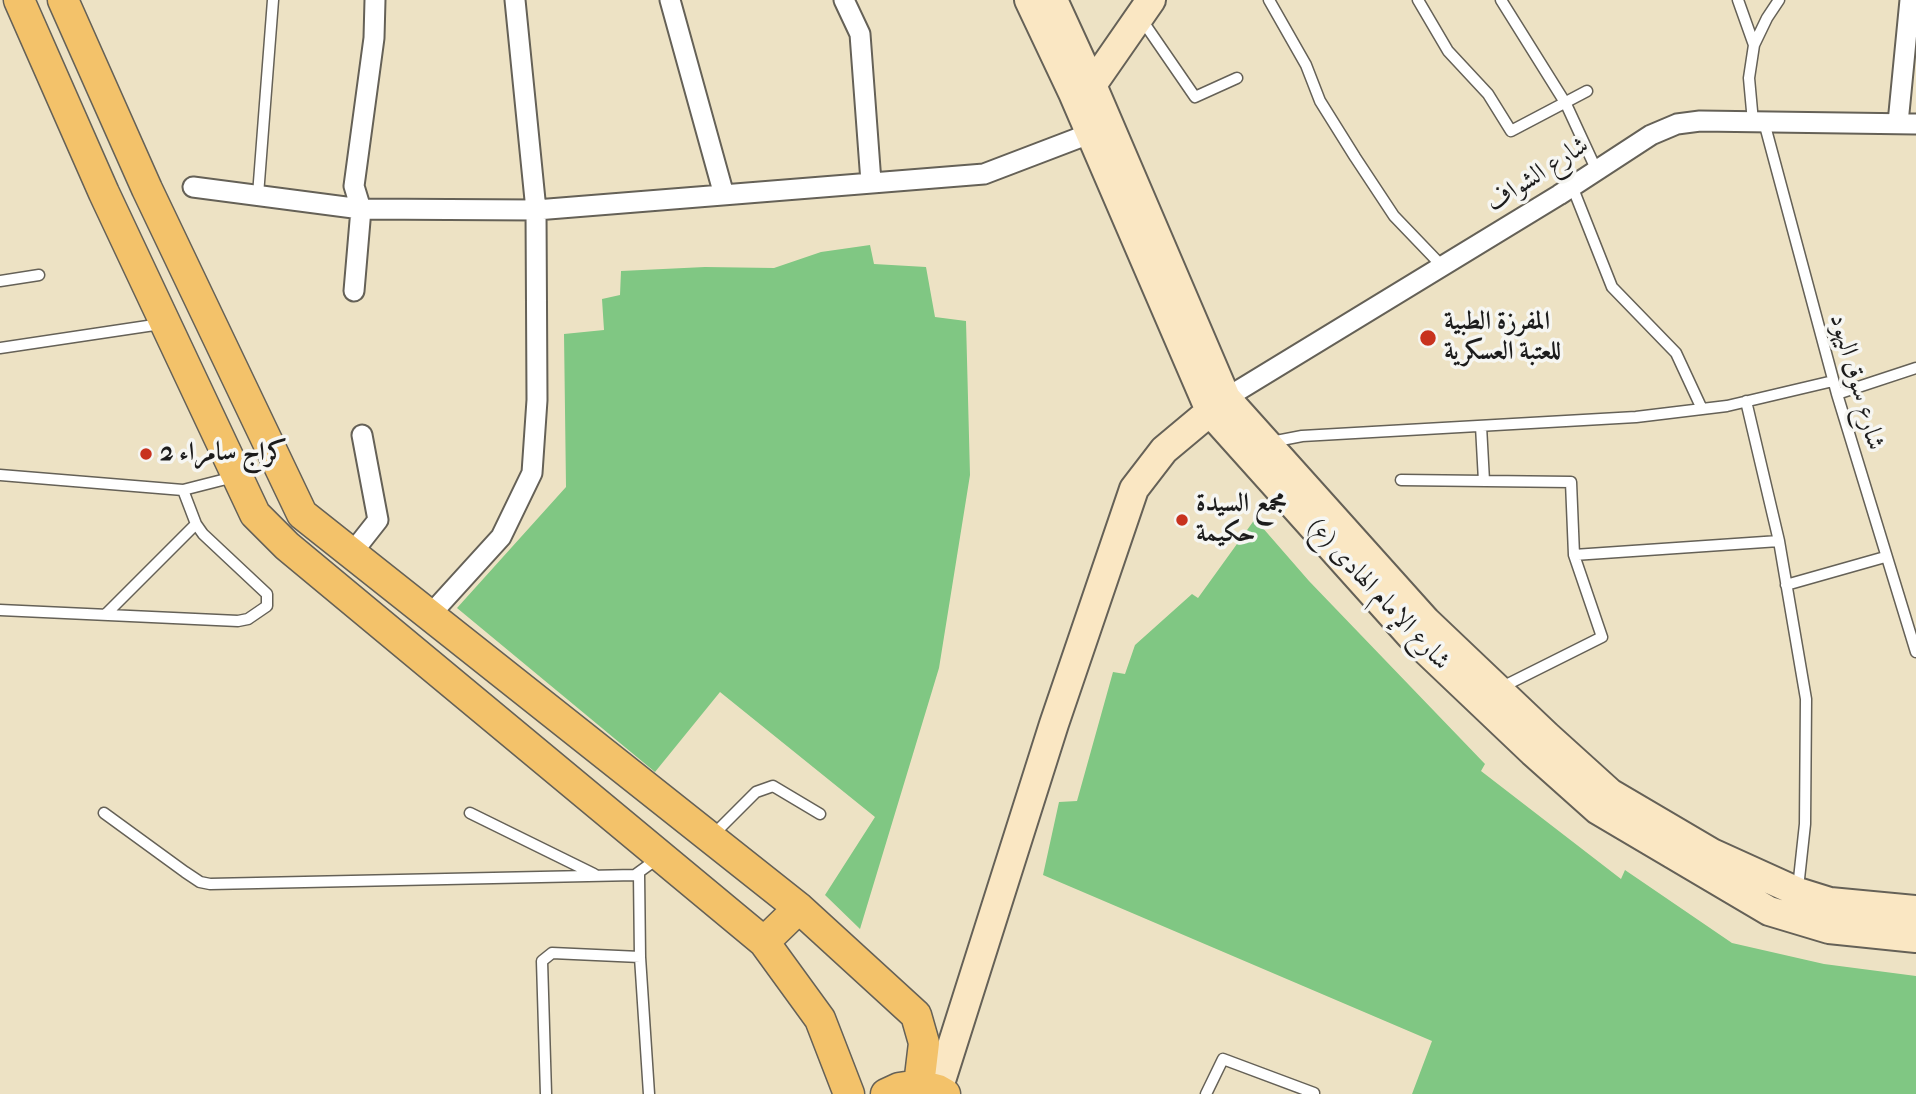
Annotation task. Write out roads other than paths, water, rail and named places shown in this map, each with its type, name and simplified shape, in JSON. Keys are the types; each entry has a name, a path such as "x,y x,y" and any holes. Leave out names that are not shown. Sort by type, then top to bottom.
{"main road":[{"path":"19,0 104,193 255,514 287,546 650,865 764,942 820,1019 849,1094"},
{"path":"63,0 147,189 302,514 799,908 916,1015 934,1090"},
{"name":"شارع الإمام الهادی (ع)","path":"1029,0 1082,89"},
{"name":"شارع الإمام الهادی (ع)","path":"1053,0 1082,89 1219,405 1411,636 1598,810 1769,911 1829,929 1916,938"},
{"path":"1082,89 1145,8"},
{"path":"104,193 147,189"},
{"path":"934,1090 1134,489 1164,450 1219,405"},
{"name":"شارع الإمام الهادی (ع)","path":"1219,405 1266,443 1426,621 1610,793 1712,853 1798,892 1830,902 1916,910"},
{"path":"764,942 799,908"},
{"path":"886,1094 899,1088 934,1090"}],"street":[{"path":"354,291 361,209 354,186 374,38 375,0"},
{"path":"430,615 501,537 532,472 537,400 536,210 515,0"},
{"path":"670,0 724,195"},
{"path":"844,0 860,34 871,182"},
{"path":"1907,123 1910,0"},
{"name":"شارع الشواف","path":"1219,405 1651,135 1677,124 1699,121 1907,123"},
{"path":"193,187 361,209 536,210 984,174 1099,130"},
{"path":"352,553 378,520 362,435"}],"lane":[{"path":"258,195 273,0"},
{"path":"1269,0 1306,65 1320,101 1354,157 1395,216 1442,266"},
{"path":"1418,0 1448,51 1488,94 1511,131 1587,91"},
{"path":"1501,0 1566,104 1596,169"},
{"path":"1738,0 1754,45"},
{"path":"1754,45 1779,0"},
{"path":"1145,8 1195,97 1237,78"},
{"name":"شارع سوق اليهود","path":"1754,45 1749,78 1759,122 1885,557 1916,652"},
{"path":"1572,185 1612,287 1676,352 1702,409"},
{"path":"0,281 39,275"},
{"path":"0,348 165,324"},
{"path":"1837,394 1916,368"},
{"path":"1266,443 1302,436 1636,417 1746,401 1833,381"},
{"path":"1746,401 1779,541 1806,699 1805,824 1798,892"},
{"path":"1481,426 1484,481"},
{"path":"0,475 183,490 237,476"},
{"path":"1401,480 1571,482 1574,555 1602,637 1497,690"},
{"path":"0,610 238,621 247,619 267,606 267,594 203,534 196,524 183,490"},
{"path":"105,615 196,524"},
{"path":"1574,555 1779,541"},
{"path":"1786,585 1885,557"},
{"path":"711,838 762,788 773,786 820,814"},
{"path":"104,813 185,872 200,882 210,884 598,876 650,865 640,957 649,1094"},
{"path":"470,813 598,876"},
{"path":"546,1094 542,961 552,953 640,957"},
{"path":"1206,1094 1223,1059 1314,1093"}],"place":[{"name":"المفرزة الطبية للعتبة العسكرية","path":"1428,338"},
{"name":"كراج سامراء 2","path":"146,454"},
{"name":"مجمع السيدة حكيمة","path":"1182,520"}]}
